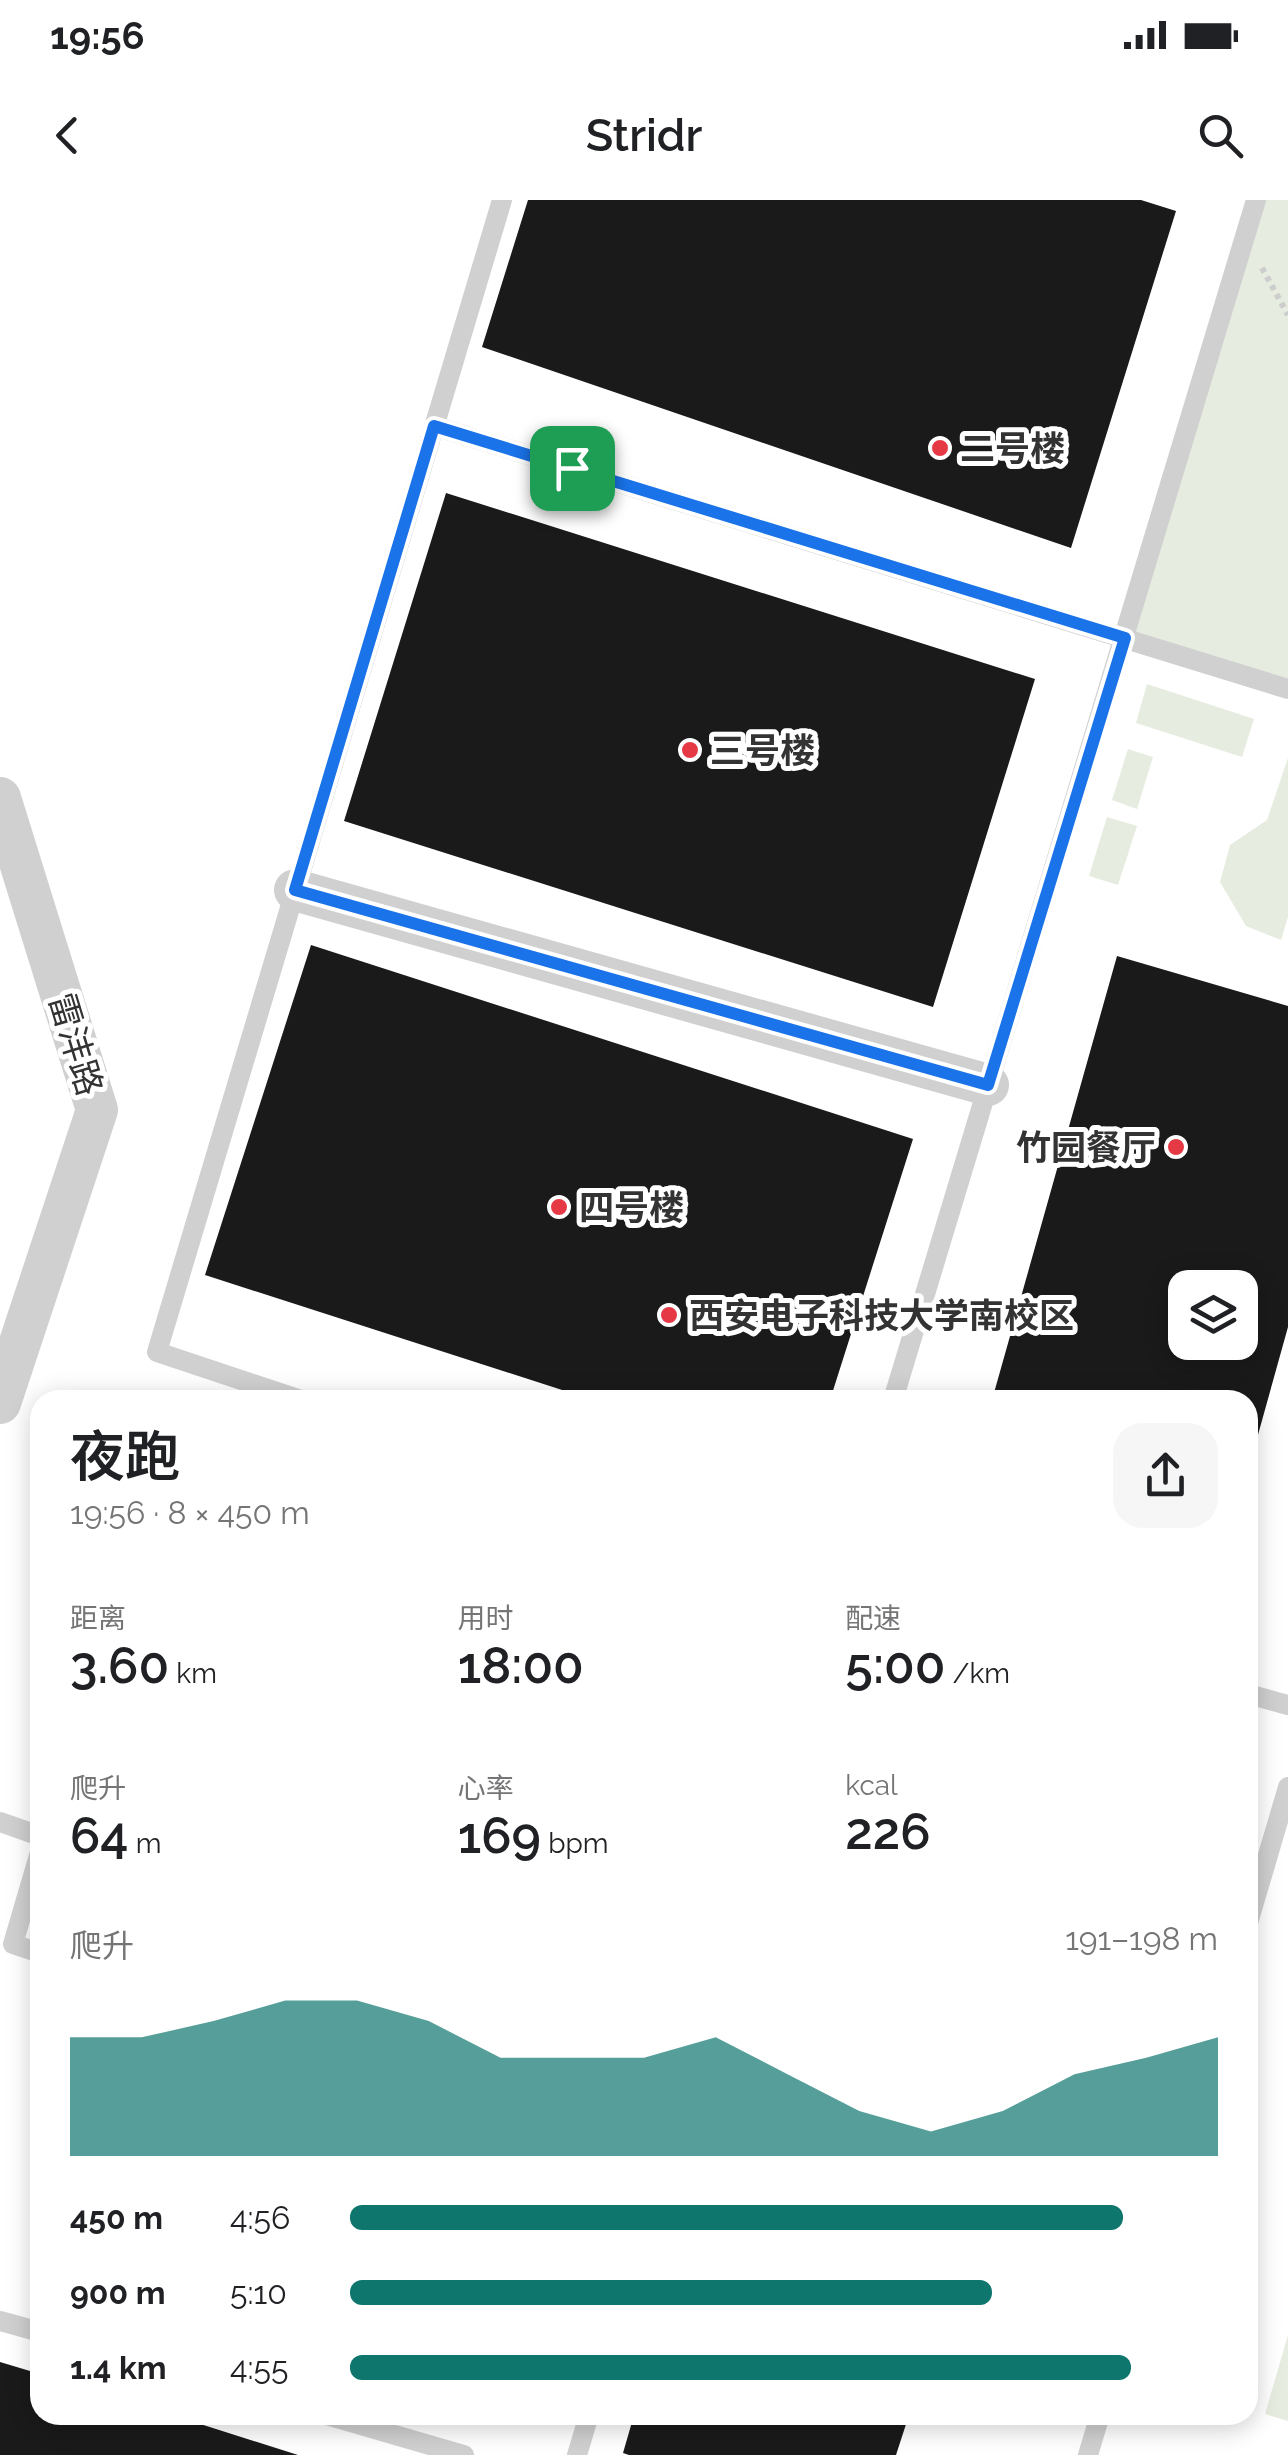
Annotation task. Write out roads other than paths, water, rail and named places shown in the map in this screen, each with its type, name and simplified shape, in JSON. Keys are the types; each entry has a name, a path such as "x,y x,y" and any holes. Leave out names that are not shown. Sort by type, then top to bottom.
{"street":[{"name":"雷沣路","path":"0,798 97,1110 0,1403"},
{"path":"295,890 988,1085"}],"lane":[{"path":"272,1390 157,1352 502,200"},
{"path":"896,1390 1256,200"},
{"path":"434,426 1288,689"},
{"path":"1258,1697 1288,1706"},
{"path":"1258,1889 1288,1787"},
{"path":"0,1822 30,1832"},
{"path":"30,1886 13,1944 30,1950"},
{"path":"0,2321 30,2329"},
{"path":"360,2425 464,2455"},
{"path":"577,2455 586,2425"},
{"path":"1088,2455 1097,2425"}],"place":[{"name":"二号楼","path":"940,448"},
{"name":"三号楼","path":"690,750"},
{"name":"竹园餐厅","path":"1176,1147"},
{"name":"四号楼","path":"559,1207"},
{"name":"西安电子科技大学南校区","path":"669,1315"}]}
